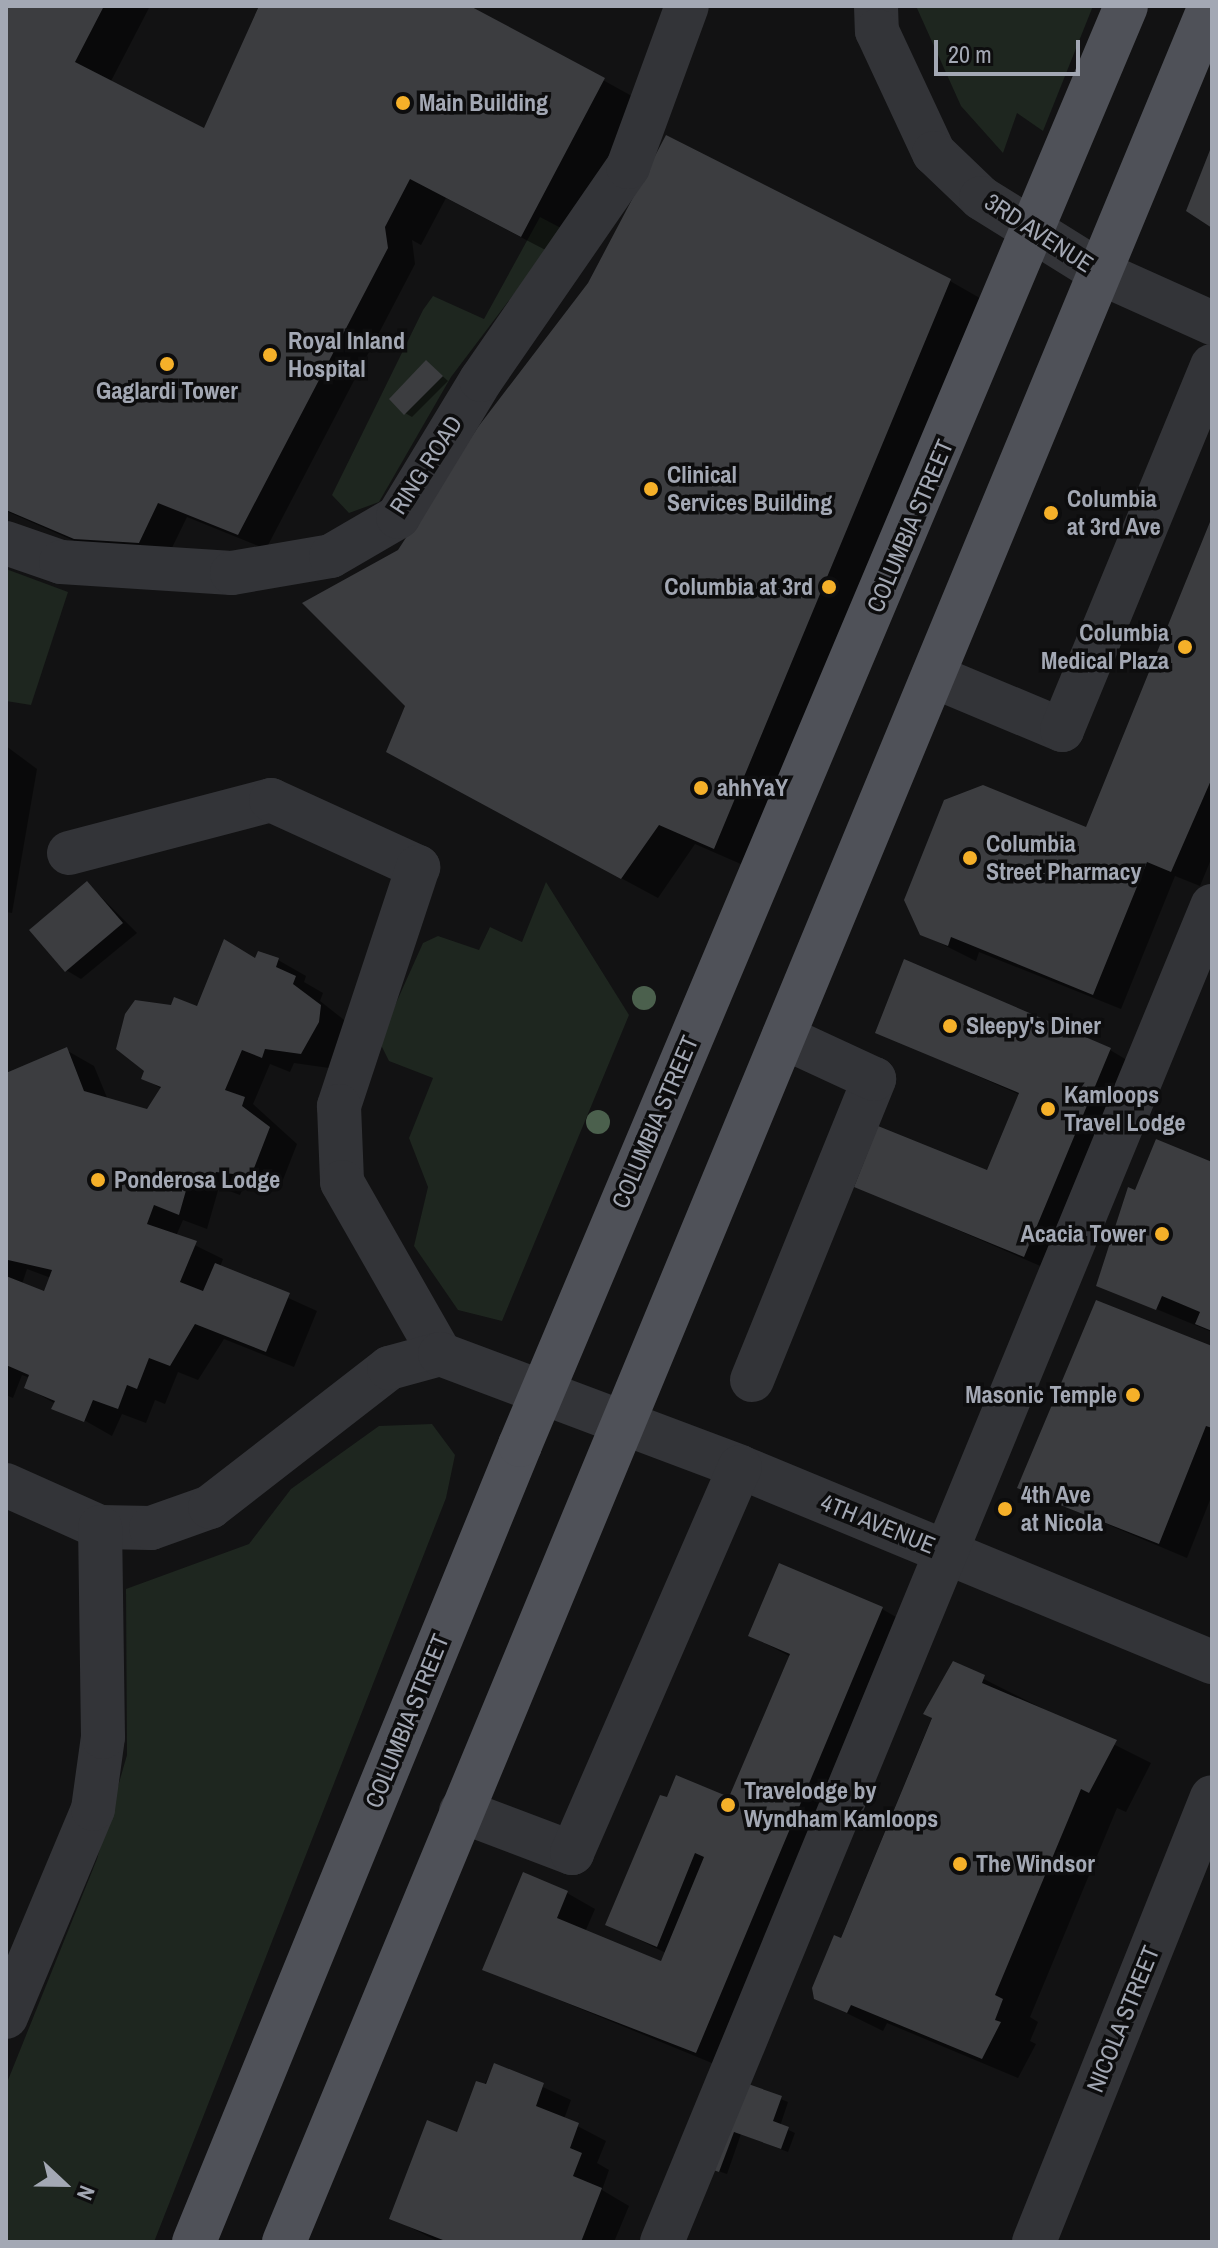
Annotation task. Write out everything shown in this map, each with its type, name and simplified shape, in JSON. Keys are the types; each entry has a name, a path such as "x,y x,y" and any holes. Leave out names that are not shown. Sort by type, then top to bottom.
{"main road":[{"name":"COLUMBIA STREET","path":"194,2242 542,1393 1034,236 1126,6"},
{"path":"284,2242 618,1421 783,1037 1103,274 1210,6"}],"street":[{"name":"RING ROAD","path":"6,543 61,562 232,573 331,556 398,517 481,380 628,167 687,6"},
{"name":"3RD AVENUE","path":"876,6 877,31 934,153 1034,236 1103,274 1212,323"},
{"path":"933,676 1062,730 1212,366"},
{"path":"6,1485 100,1527 151,1528 210,1507 389,1368 440,1354 342,1182 339,1106 418,867 271,800 69,853"},
{"path":"662,2242 1212,906"},
{"path":"752,1380 874,1079 783,1037"},
{"name":"4TH AVENUE","path":"440,1354 740,1467 1212,1662"},
{"path":"461,1811 572,1853 740,1467"},
{"path":"6,2017 93,1809 103,1737 100,1527"},
{"name":"NICOLA STREET","path":"1034,2242 1212,1797"}],"shaded area":[{"path":"916,6 1093,6 1043,131 1017,113 1003,153 961,106"},
{"path":"540,217 563,229 451,377 379,502 349,513 332,495 423,310 433,296 484,319"},
{"path":"6,569 68,592 31,705 6,701"},
{"path":"546,882 629,1015 502,1321 458,1310 414,1246 428,1187 409,1138 433,1078 389,1061 379,1041 423,943 438,936 479,950 490,927 522,942"},
{"path":"432,1424 455,1455 446,1498 154,2242 6,2242 6,2085 97,1859 127,1755 126,1589 249,1544 291,1489 379,1426"}],"building":[{"name":"Royal Inland Hospital","path":"6,6 104,6 75,62 204,128 259,6 470,6 605,78 521,237 410,179 385,227 388,248 238,535 158,503 139,543 74,539 6,510"},
{"name":"Clinical Services Building","path":"666,135 951,279 714,849 659,825 621,879 386,752 405,706 302,603 398,550 478,427 588,283"},
{"path":"1212,145 1212,228 1186,211"},
{"path":"426,360 443,376 404,415 389,399"},
{"name":"Columbia Medical Plaza","path":"1212,517 1212,778 1171,872 1147,862 1093,995 951,937 948,946 920,935 904,900 944,800 983,785 1086,827"},
{"path":"87,881 123,923 65,972 29,930"},
{"name":"Ponderosa Lodge","path":"224,939 255,958 258,951 279,958 276,967 296,976 293,984 321,1005 319,1022 301,1054 265,1049 262,1058 242,1050 225,1090 245,1097 242,1106 270,1127 251,1176 216,1172 212,1181 191,1173 179,1215 154,1205 147,1224 197,1241 180,1282 203,1291 215,1263 290,1293 266,1352 195,1324 170,1366 149,1358 137,1389 127,1385 118,1409 93,1400 84,1422 51,1409 55,1401 24,1388 29,1375 6,1365 6,1276 44,1291 52,1270 8,1260 6,1073 67,1047 84,1091 147,1109 161,1087 141,1079 144,1071 116,1049 125,1014 135,1000 171,1005 174,997 197,1006"},
{"name":"Kamloops Travel Lodge","path":"904,959 1111,1048 1024,1257 854,1187 878,1126 987,1170 1019,1093 875,1033"},
{"name":"Acacia Tower","path":"1156,1139 1212,1162 1212,1331 1195,1324 1200,1312 1162,1296 1156,1310 1096,1286 1128,1187 1135,1190"},
{"name":"Masonic Temple","path":"1096,1300 1212,1346 1212,1428 1206,1426 1159,1544 1017,1488"},
{"name":"Travelodge by Wyndham Kamloops","path":"779,1563 883,1607 696,2053 482,1970 523,1872 568,1891 557,1918 661,1961 704,1857 695,1853 657,1947 605,1925 660,1795 667,1797 676,1775 729,1797 790,1654 748,1636"},
{"name":"The Windsor","path":"953,1661 985,1675 982,1683 1117,1740 1089,1793 1081,1789 995,1995 1003,1999 995,2020 1001,2022 982,2059 851,2005 847,2013 814,1999 812,1988 834,1935 841,1938 932,1718 923,1714"},
{"path":"494,2063 544,2083 536,2106 579,2123 570,2148 582,2153 573,2176 602,2188 581,2242 448,2242 389,2219 427,2120 457,2132 476,2081 486,2084"},
{"path":"737,2080 782,2096 773,2121 789,2127 781,2149 734,2132 719,2172 696,2164"}],"place":[{"name":"Main Building","path":"403,103"},
{"name":"Royal Inland Hospital","path":"270,355"},
{"name":"Gaglardi Tower","path":"167,364"},
{"name":"Clinical Services Building","path":"651,489"},
{"name":"Columbia at 3rd Ave","path":"1051,513"},
{"name":"Columbia at 3rd","path":"829,587"},
{"name":"Columbia Medical Plaza","path":"1185,647"},
{"name":"ahhYaY","path":"701,788"},
{"name":"Columbia Street Pharmacy","path":"970,858"},
{"name":"Sleepy's Diner","path":"950,1026"},
{"name":"Kamloops Travel Lodge","path":"1048,1109"},
{"name":"Ponderosa Lodge","path":"98,1180"},
{"name":"Acacia Tower","path":"1162,1234"},
{"name":"Masonic Temple","path":"1133,1395"},
{"name":"4th Ave at Nicola","path":"1005,1509"},
{"name":"Travelodge by Wyndham Kamloops","path":"728,1805"},
{"name":"The Windsor","path":"960,1864"}]}
